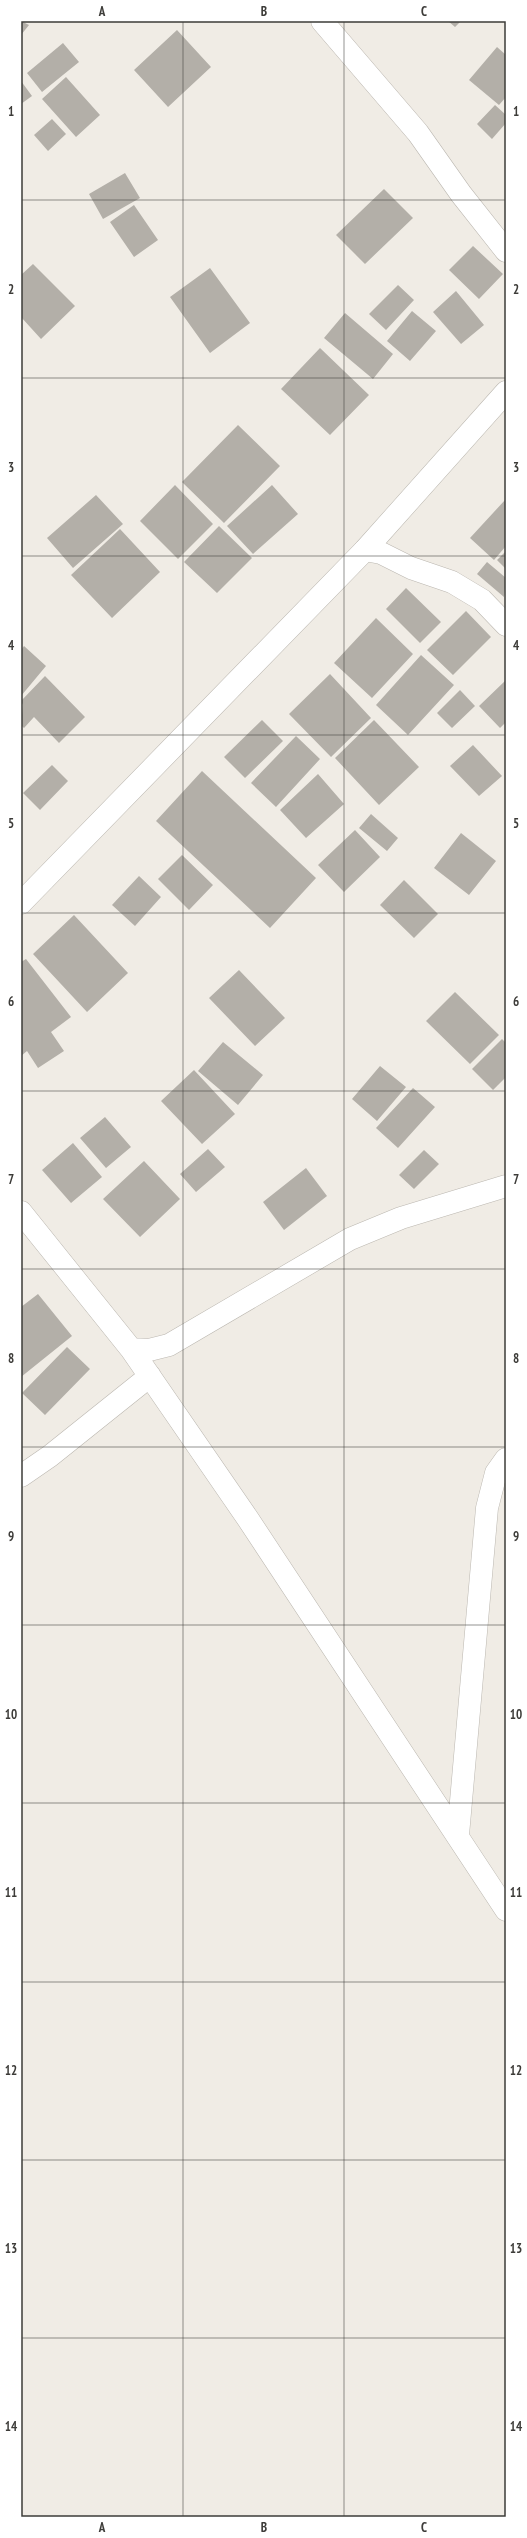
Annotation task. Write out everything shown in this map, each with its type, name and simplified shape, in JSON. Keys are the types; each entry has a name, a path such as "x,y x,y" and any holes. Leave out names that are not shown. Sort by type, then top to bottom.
{"street":[{"path":"322,21 418,133 461,194 506,251"},
{"path":"21,903 365,550 506,392"},
{"path":"365,550 381,553 410,568 452,582 482,600 506,625"},
{"path":"131,1349 149,1350 169,1346 350,1239 374,1228 506,1186"},
{"path":"21,1212 131,1349 150,1376 458,1835 506,1910"},
{"path":"21,1476 50,1456 150,1376"},
{"path":"458,1835 487,1508 496,1473 506,1459"}],"building":[{"path":"21,21 29,25 21,35"},
{"path":"448,21 461,21 455,27"},
{"path":"177,30 211,67 168,107 134,70"},
{"path":"63,43 79,62 42,92 27,73"},
{"path":"497,47 506,55 506,97 499,105 469,80"},
{"path":"66,77 100,115 76,137 42,99"},
{"path":"21,81 32,96 21,104"},
{"path":"495,105 506,115 506,123 492,139 477,124"},
{"path":"52,119 66,134 48,151 34,135"},
{"path":"125,173 140,198 103,219 89,194"},
{"path":"384,189 413,218 365,264 336,235"},
{"path":"134,205 158,240 134,257 110,222"},
{"path":"473,246 503,274 479,299 449,270"},
{"path":"33,264 75,306 41,339 21,317 21,275"},
{"path":"210,268 250,323 210,353 170,297"},
{"path":"398,285 414,300 386,330 369,314"},
{"path":"456,291 484,325 461,344 433,312"},
{"path":"412,311 436,331 410,361 387,341"},
{"path":"345,313 393,354 373,379 324,338"},
{"path":"320,348 369,395 330,435 281,389"},
{"path":"238,425 280,466 224,523 182,482"},
{"path":"175,485 213,524 178,559 140,521"},
{"path":"272,485 298,514 253,554 227,526"},
{"path":"96,495 123,524 73,568 47,538"},
{"path":"505,500 506,546 494,560 470,538"},
{"path":"219,526 252,558 217,593 184,562"},
{"path":"120,529 160,572 112,618 71,575"},
{"path":"506,551 506,569 497,560"},
{"path":"487,562 506,578 504,597 477,574"},
{"path":"406,588 441,622 420,643 386,609"},
{"path":"466,611 491,637 453,675 427,650"},
{"path":"376,618 413,654 372,698 334,663"},
{"path":"24,646 46,666 21,696 21,650"},
{"path":"421,655 454,685 408,735 376,705"},
{"path":"330,674 371,718 331,757 289,714"},
{"path":"45,676 85,717 59,743 34,717 24,728 21,725 23,705 21,701"},
{"path":"506,680 506,722 500,728 479,706"},
{"path":"460,690 475,706 452,728 437,713"},
{"path":"262,720 283,741 245,778 224,757"},
{"path":"374,720 419,767 379,805 335,758"},
{"path":"296,736 320,759 276,807 251,783"},
{"path":"473,745 502,776 479,796 450,766"},
{"path":"52,765 68,781 40,810 23,793"},
{"path":"202,771 316,878 270,928 156,821"},
{"path":"318,774 344,804 306,838 280,810"},
{"path":"371,814 398,838 387,851 359,828"},
{"path":"355,830 380,857 344,892 318,865"},
{"path":"461,833 496,861 469,895 434,868"},
{"path":"182,855 213,885 189,910 158,879"},
{"path":"139,876 161,897 135,926 112,905"},
{"path":"404,880 438,914 414,938 380,905"},
{"path":"74,915 128,973 87,1012 33,954"},
{"path":"26,959 71,1017 51,1032 64,1051 38,1068 27,1051 21,1056 21,962"},
{"path":"239,970 285,1018 255,1046 209,998"},
{"path":"455,992 499,1035 470,1064 426,1021"},
{"path":"502,1039 506,1043 506,1077 493,1090 472,1069"},
{"path":"223,1042 263,1075 238,1105 198,1071"},
{"path":"380,1066 406,1087 377,1121 352,1099"},
{"path":"194,1070 235,1114 202,1144 161,1101"},
{"path":"413,1088 435,1107 398,1148 376,1128"},
{"path":"105,1117 131,1147 106,1168 80,1138"},
{"path":"73,1143 102,1177 71,1203 42,1170"},
{"path":"208,1149 225,1167 196,1192 180,1174"},
{"path":"424,1150 439,1164 414,1189 399,1175"},
{"path":"144,1161 180,1199 140,1237 103,1199"},
{"path":"306,1168 327,1196 284,1230 263,1202"},
{"path":"38,1294 72,1336 21,1377 21,1307"},
{"path":"67,1347 90,1369 45,1415 22,1393"}]}
